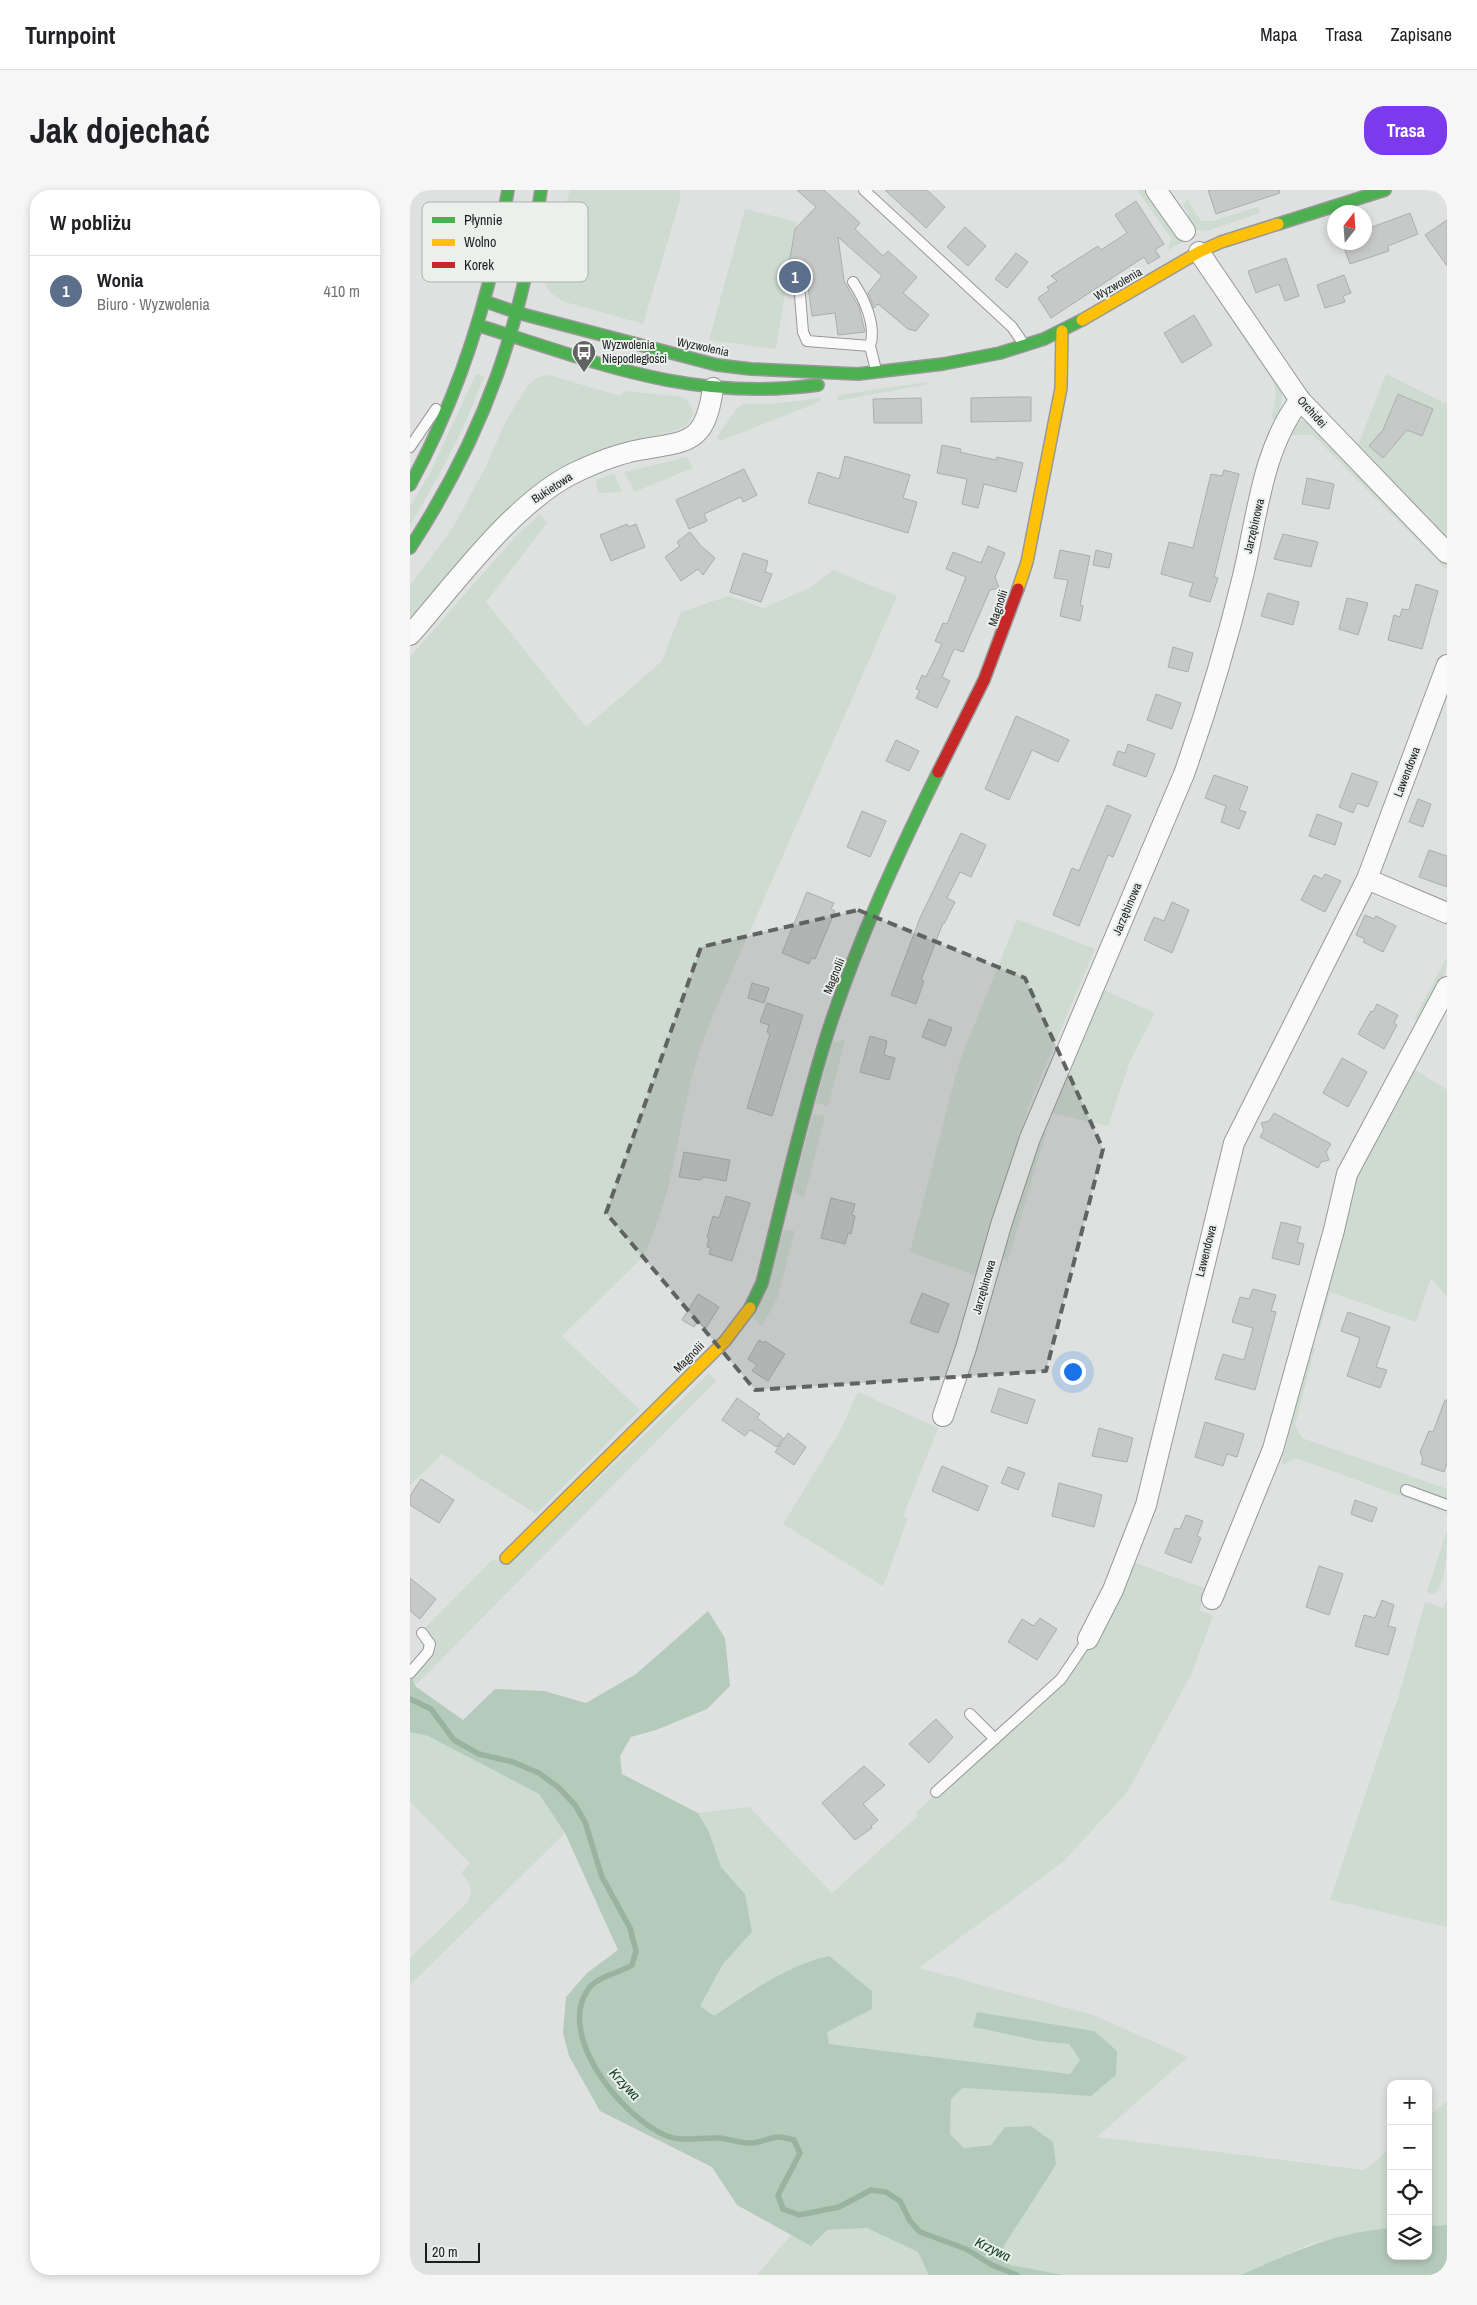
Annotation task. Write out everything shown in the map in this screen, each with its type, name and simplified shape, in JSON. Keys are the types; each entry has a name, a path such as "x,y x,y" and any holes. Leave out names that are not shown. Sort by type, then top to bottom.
{"street":[{"path":"1156,190 1185,231"},
{"name":"Wyzwolenia","path":"478,325 645,376 713,388 792,388 827,384 858,374 943,364 1025,346 1062,332 1199,252 1242,235 1385,190"},
{"name":"Orchidei","path":"1199,252 1300,400 1447,553"},
{"path":"410,485 448,411 466,365 489,282"},
{"path":"410,548 460,462 494,387 512,335 525,282"},
{"name":"Wyzwolenia","path":"484,301 518,313 717,365 751,369 858,374"},
{"name":"Magnolii","path":"506,1558 725,1341 747,1314 756,1297 773,1247 826,1039 840,997 901,848 984,680 1027,562 1051,446 1060,388 1062,332"},
{"name":"Bukietowa","path":"410,636 527,505 557,483 590,466 638,450 673,445 691,438 702,428 709,413 713,388"},
{"name":"Jarzębinowa","path":"943,1416 966,1348 1001,1225 1030,1138 1192,751 1233,615 1265,477 1281,431 1300,400"},
{"name":"Lawendowa","path":"1088,1639 1110,1597 1146,1505 1234,1142 1367,879 1447,665"},
{"path":"1367,879 1447,913"},
{"path":"1212,1599 1273,1449 1334,1230 1347,1174 1447,987"}],"lane":[{"path":"864,190 1012,327 1025,346"},
{"path":"853,282 865,303 873,336 870,346 877,371"},
{"path":"800,295 803,332 807,341 870,346"},
{"path":"410,447 466,365"},
{"path":"1406,1490 1447,1505"},
{"path":"410,1673 428,1652 430,1644 422,1633"},
{"path":"936,1792 1061,1679 1088,1639"},
{"path":"970,1714 995,1738"}],"highlighted area":[{"path":"858,910 1025,978 1103,1149 1046,1371 755,1390 606,1213 701,947"}],"shaded area":[{"path":"570,190 680,190 680,200 643,324 562,301 546,287 545,282 588,282 588,202 566,202"},
{"path":"1137,190 1149,190 1185,241 1168,250 1171,238"},
{"path":"1187,199 1201,221 1212,221 1258,207 1260,213 1207,231 1200,230 1189,225 1185,219 1189,213 1183,206"},
{"path":"745,209 797,222 776,349 709,340"},
{"path":"1223,298 1283,391 1278,421 1271,419 1276,395 1274,383 1218,300"},
{"path":"476,374 484,376 469,415 441,471 410,525 410,507 431,471"},
{"path":"1386,374 1447,404 1447,539 1309,400 1303,386 1357,448"},
{"path":"549,375 620,396 626,391 684,397 692,408 693,415 686,426 669,433 640,439 589,455 559,468 534,485 503,516 410,621 410,586 454,526 485,468 507,419 528,385 538,377"},
{"path":"927,382 928,384 837,401 838,395"},
{"path":"819,398 821,400 819,402 720,441 717,437 737,408 743,404 773,404"},
{"path":"1299,420 1308,422 1447,562 1447,570 1313,435 1290,435 1274,481 1272,478 1293,423"},
{"path":"687,457 693,468 634,492 624,472"},
{"path":"614,473 622,492 598,493 596,480"},
{"path":"540,514 547,523 486,602 586,727 662,661 681,612 728,596 764,608 811,587 833,570 897,596 721,995 703,1040 688,1095 663,1206 654,1232 642,1258 562,1336 640,1410 536,1514 442,1454 410,1485 410,657 515,537"},
{"path":"1017,919 1095,949 1028,1107 977,1276 910,1252 959,1063"},
{"path":"1447,957 1445,975 1438,991 1419,1020 1414,1019"},
{"path":"1104,990 1155,1013 1131,1059 1108,1126 1052,1113"},
{"path":"845,1040 828,1106 816,1103 832,1042"},
{"path":"1412,1068 1447,1090 1447,1297 1431,1278 1416,1322 1330,1292 1320,1329 1316,1327 1352,1179"},
{"path":"813,1114 825,1116 804,1198 793,1191"},
{"path":"1046,1133 1007,1263 1001,1254 1039,1134"},
{"path":"784,1230 795,1231 778,1296 762,1327 752,1316"},
{"path":"1315,1348 1295,1425 1302,1438 1447,1489 1447,1501 1404,1486 1401,1492 1447,1509 1447,1517 1445,1512 1296,1458 1283,1465 1282,1460 1288,1440 1285,1428 1309,1349"},
{"path":"709,1373 716,1381 415,1686 411,1676 436,1651 435,1640 424,1629 493,1559 508,1565"},
{"path":"858,1392 938,1428 903,1516 908,1518 883,1586 783,1524 839,1433"},
{"path":"1447,1530 1443,1576 1437,1591 1432,1594 1427,1592"},
{"path":"1130,1561 1207,1589 1199,1610 1213,1616 1192,1673 1128,1791 1064,1861 919,1968 1093,2015 1188,2057 1097,2137 1364,2170 1387,2151 1387,2228 1371,2230 1310,2244 1241,2275 1064,2275 1009,2265 1003,2247 1056,2165 1031,2126 1005,2127 991,2145 964,2148 950,2134 951,2099 961,2088 1091,2096 1117,2051 977,2012 973,2027 1039,2041 1069,2044 1080,2060 1070,2074 829,2044 827,2033 755,1988 713,2017 700,2006 723,1964 752,1932 745,1894 721,1867 709,1832 698,1813 749,1807 832,1893 918,1816 915,1813 1063,1681"},
{"path":"1447,1600 1447,1927 1330,1900 1400,1692 1425,1602 1443,1608"},
{"path":"410,1732 428,1736 539,1794 565,1833 410,1985 410,1958 468,1902 471,1889 461,1873 470,1863 410,1802"},
{"path":"1447,2101 1447,2225 1432,2226 1432,2113"},
{"path":"867,2228 918,2252 929,2275 757,2275 791,2235 811,2246 827,2230"}],"green space":[{"path":"708,1611 725,1638 730,1686 707,1709 656,1730 631,1737 620,1756 622,1774 698,1813 709,1832 721,1867 745,1894 752,1932 723,1964 700,2006 714,2016 783,1973 813,1960 829,1956 872,1991 872,2009 827,2032 829,2044 1070,2074 1080,2060 1069,2044 1039,2041 973,2027 977,2012 1094,2031 1117,2051 1116,2075 1091,2096 962,2088 951,2099 950,2134 964,2148 991,2145 1005,2127 1031,2126 1053,2142 1056,2165 1003,2247 1010,2265 1064,2275 929,2275 918,2252 867,2228 827,2230 811,2246 737,2205 712,2167 600,2111 569,2056 563,2033 566,1997 587,1973 618,1950 565,1833 539,1794 428,1736 410,1732 410,1673 415,1686 463,1720 495,1689 544,1691 586,1703 636,1674"},
{"path":"1447,2225 1447,2275 1241,2275 1295,2252 1332,2239 1387,2228 1387,2260 1432,2260 1432,2226"}],"building":[{"path":"797,190 824,190 860,223 855,229 883,256 888,251 917,277 903,293 929,315 916,331 908,329 878,304 874,308 868,293 882,276 838,237 844,281 859,307 865,332 838,335 835,313 812,316 808,286 786,282 795,229 816,207"},
{"path":"885,190 927,190 945,207 926,228"},
{"path":"1208,190 1279,190 1280,193 1216,214"},
{"path":"1136,201 1164,244 1155,250 1160,257 1148,264 1144,257 1051,318 1038,298 1049,290 1047,287 1057,281 1051,276 1098,246 1101,250 1127,233 1115,215"},
{"path":"1410,213 1418,234 1388,246 1389,251 1350,264 1345,250 1372,250 1372,227"},
{"path":"1447,220 1447,266 1425,235"},
{"path":"965,227 986,246 968,266 947,247"},
{"path":"1016,253 1028,262 1007,288 995,279"},
{"path":"1286,258 1299,296 1285,301 1279,284 1256,293 1248,271"},
{"path":"1344,275 1351,293 1343,296 1345,302 1325,308 1317,285"},
{"path":"1194,315 1212,345 1182,363 1164,333"},
{"path":"1398,394 1433,409 1422,436 1407,430 1383,458 1369,446 1383,430"},
{"path":"1031,397 1031,421 971,422 971,398"},
{"path":"921,398 922,423 874,423 873,399"},
{"path":"942,445 961,449 960,452 968,454 996,460 997,457 1023,463 1016,492 984,484 978,508 962,504 967,479 937,473"},
{"path":"845,456 910,475 903,498 917,502 908,533 808,503 818,472 839,479"},
{"path":"744,469 757,495 743,502 741,497 704,514 707,521 689,529 676,500"},
{"path":"1224,470 1239,474 1214,577 1218,578 1210,602 1189,596 1193,583 1161,574 1169,542 1193,548 1211,474 1222,476"},
{"path":"1307,478 1334,484 1329,509 1302,504"},
{"path":"627,524 629,527 636,524 645,547 611,561 600,535"},
{"path":"690,532 701,546 715,558 703,575 698,569 681,581 665,557 680,546 677,542"},
{"path":"1283,534 1318,542 1311,567 1274,559"},
{"path":"988,546 1005,553 995,577 999,588 990,590 963,652 954,649 942,677 950,681 937,708 916,698 920,690 916,689 922,675 926,677 942,644 935,641 943,623 947,624 966,577 946,569 953,552 981,563"},
{"path":"1060,550 1090,556 1080,605 1083,606 1080,621 1060,616 1068,580 1054,578"},
{"path":"1096,550 1112,554 1109,568 1093,565"},
{"path":"743,553 768,561 765,572 772,574 761,602 730,592"},
{"path":"1416,584 1438,591 1422,649 1388,640 1394,615 1400,617 1402,609 1409,610"},
{"path":"1268,593 1299,602 1293,625 1261,616"},
{"path":"1347,598 1368,603 1358,635 1339,629"},
{"path":"1173,647 1193,653 1188,672 1168,667"},
{"path":"1156,694 1181,703 1172,729 1147,720"},
{"path":"1016,716 1069,740 1058,762 1032,750 1009,800 985,789"},
{"path":"896,740 919,751 909,771 886,761"},
{"path":"1128,744 1155,754 1146,777 1113,765 1118,751 1125,753"},
{"path":"1352,773 1378,782 1368,807 1357,803 1353,813 1339,807"},
{"path":"1214,775 1248,787 1239,810 1246,812 1239,829 1221,822 1226,806 1205,798"},
{"path":"1418,799 1431,804 1423,827 1409,822"},
{"path":"1107,805 1131,815 1113,857 1108,855 1079,926 1053,915 1072,868 1079,871"},
{"path":"862,811 886,821 870,857 847,847"},
{"path":"1317,814 1342,823 1335,845 1309,836"},
{"path":"961,833 986,845 971,877 960,872 947,898 955,902 943,923 921,980 924,981 916,1004 891,995 920,918"},
{"path":"1429,850 1447,856 1447,887 1419,877"},
{"path":"1325,874 1341,881 1325,912 1301,900 1314,875 1322,879"},
{"path":"807,892 834,903 831,909 835,911 815,959 811,958 809,964 782,953"},
{"path":"1172,902 1189,910 1172,953 1144,940 1154,917 1164,921"},
{"path":"1365,915 1374,919 1376,916 1396,926 1383,952 1363,942 1365,939 1356,935"},
{"path":"752,983 769,988 764,1003 748,998"},
{"path":"767,1003 803,1015 772,1116 747,1108 770,1034 767,1032 769,1025 760,1022"},
{"path":"1377,1004 1398,1015 1394,1023 1397,1025 1384,1049 1358,1034"},
{"path":"929,1019 952,1028 945,1046 922,1037"},
{"path":"870,1036 887,1041 884,1055 895,1058 889,1080 860,1072"},
{"path":"1342,1058 1367,1072 1348,1107 1323,1093"},
{"path":"1274,1113 1331,1144 1326,1152 1329,1160 1321,1162 1318,1168 1260,1137 1264,1130 1261,1123 1269,1121"},
{"path":"684,1152 730,1160 726,1181 704,1177 700,1180 679,1177"},
{"path":"726,1196 750,1203 732,1261 709,1254 711,1248 707,1247 709,1238 707,1237 713,1216 719,1218"},
{"path":"831,1198 855,1204 852,1215 855,1216 851,1234 848,1233 845,1244 821,1238"},
{"path":"1281,1222 1301,1227 1297,1242 1304,1244 1299,1265 1272,1258"},
{"path":"1253,1289 1276,1295 1271,1311 1276,1312 1255,1390 1215,1379 1223,1354 1244,1360 1253,1328 1232,1322 1240,1297 1249,1299"},
{"path":"922,1293 949,1304 938,1333 910,1323"},
{"path":"698,1294 719,1307 706,1328 697,1322 694,1327 682,1320"},
{"path":"1348,1312 1390,1327 1376,1367 1387,1370 1380,1388 1347,1376 1360,1338 1341,1331"},
{"path":"759,1340 764,1343 765,1341 785,1354 768,1381 752,1371 757,1365 748,1359"},
{"path":"999,1388 1035,1400 1027,1424 991,1412"},
{"path":"737,1398 760,1414 757,1418 783,1438 777,1447 750,1430 745,1436 722,1420"},
{"path":"1445,1400 1447,1400 1447,1463 1444,1472 1421,1464 1423,1459 1420,1452 1429,1431 1433,1432"},
{"path":"1205,1422 1244,1434 1237,1457 1227,1454 1223,1466 1195,1457"},
{"path":"1099,1428 1133,1438 1127,1462 1092,1456"},
{"path":"788,1433 806,1447 794,1465 775,1452"},
{"path":"942,1466 988,1486 978,1511 932,1491"},
{"path":"1008,1467 1025,1473 1018,1490 1001,1483"},
{"path":"421,1479 454,1500 439,1523 410,1505 410,1496"},
{"path":"1059,1483 1102,1495 1094,1527 1052,1516"},
{"path":"1355,1500 1377,1508 1372,1522 1351,1514"},
{"path":"1186,1515 1203,1521 1197,1536 1201,1538 1191,1563 1165,1553 1175,1528 1180,1529"},
{"path":"1319,1566 1343,1574 1329,1615 1306,1607"},
{"path":"410,1578 436,1599 420,1619 410,1611"},
{"path":"1382,1600 1394,1605 1388,1626 1396,1628 1388,1655 1355,1646 1364,1615 1375,1618"},
{"path":"1040,1618 1057,1629 1037,1660 1008,1642 1022,1619 1034,1626"},
{"path":"936,1719 953,1737 929,1763 909,1744"},
{"path":"864,1766 885,1785 863,1804 878,1820 871,1826 872,1828 855,1840 822,1803"}],"waterway":[{"name":"Krzywa","path":"410,1699 431,1709 454,1740 479,1754 513,1762 539,1773 559,1788 575,1805 585,1822 602,1877 630,1928 636,1951 632,1965 596,1982 587,1991 580,2010 581,2031 588,2053 600,2075 632,2113 650,2127 673,2138 719,2138 749,2143 779,2137 794,2140 800,2153 778,2195 783,2209 799,2215 839,2207 871,2190 886,2192 900,2201 910,2221 920,2232 966,2249 992,2265 1017,2275"}],"traffic: fast":[{"path":"506,202 508,190"},
{"path":"539,202 541,190"},
{"path":"1278,224 1385,190"},
{"path":"410,485 428,450 459,378 472,342 489,282"},
{"path":"410,548 459,463 479,420 511,332 524,282"},
{"path":"484,301 518,313 717,365 751,369 858,374 943,364 1000,353 1044,339 1082,320"},
{"path":"477,325 603,365 685,383 727,388 771,389 818,385"},
{"path":"750,1308 762,1283 808,1098 837,1004 877,903 938,772"}],"traffic: slow":[{"path":"1082,320 1199,252 1221,242 1278,224"},
{"path":"1018,589 1027,562 1061,388 1062,331"},
{"path":"506,1558 725,1341 750,1308"}],"traffic: jam":[{"path":"938,772 984,680 1018,589"}],"place":[{"name":"Wonia","path":"795,277"},
{"name":"Wyzwolenia Niepodległości","path":"584,373"}]}
